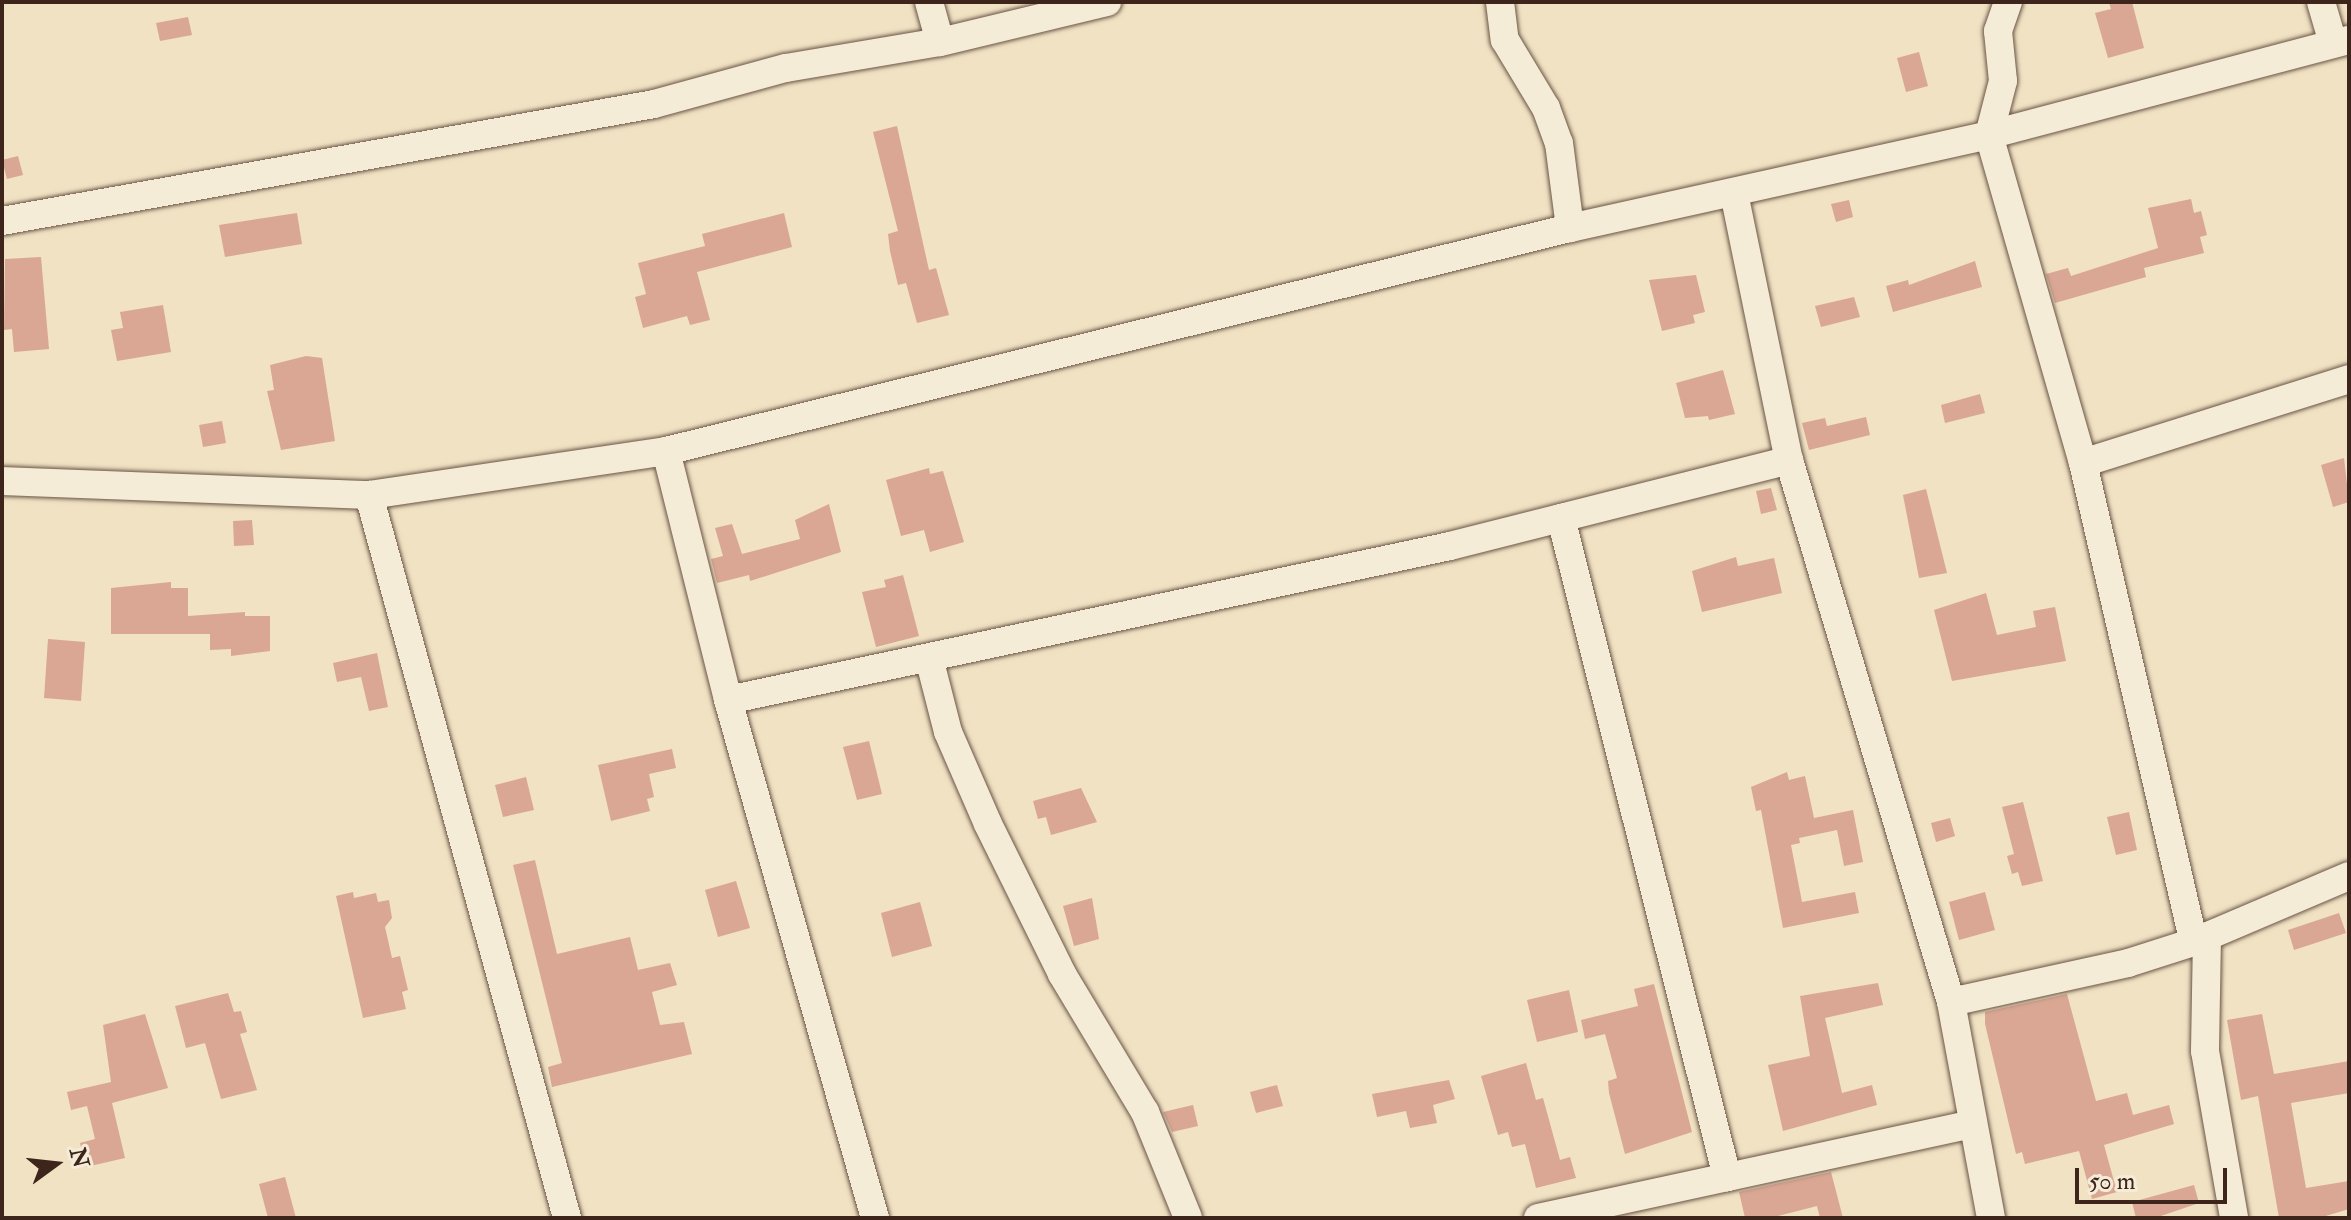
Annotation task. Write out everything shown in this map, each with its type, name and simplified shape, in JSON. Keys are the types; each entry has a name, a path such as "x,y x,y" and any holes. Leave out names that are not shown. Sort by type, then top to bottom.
{"street":[{"path":"929,2 940,42"},
{"path":"2,221 654,104 786,68 940,42 1107,2"},
{"path":"1500,2 1505,40 1546,108 1559,143 1570,228"},
{"path":"2008,2 1998,31 2003,81 1989,135 2083,463 2200,939 2205,1051 2234,1218"},
{"path":"2,481 369,495 666,451 1570,228 1989,135 2341,42 2321,2"},
{"path":"1734,193 1789,460 1951,1002 1971,1124 1991,1218"},
{"path":"2083,463 2349,379"},
{"path":"666,451 728,700 875,1218"},
{"path":"728,700 1561,518 1789,460"},
{"path":"369,495 567,1218"},
{"path":"1561,518 1727,1177"},
{"path":"929,658 948,732 988,824 1062,974 1145,1112 1188,1218"},
{"path":"1951,1002 2128,963 2200,939 2349,876"},
{"path":"1538,1218 1971,1124"}],"building":[{"path":"2109,2 2132,2 2144,48 2108,58 2095,13 2111,9"},
{"path":"188,17 192,35 160,41 156,23"},
{"path":"1919,52 1928,86 1906,92 1897,58"},
{"path":"897,126 929,270 936,268 949,315 917,323 906,283 898,285 890,251 888,234 898,231 873,132"},
{"path":"18,156 23,175 7,179 2,160"},
{"path":"2191,199 2194,213 2201,211 2207,235 2200,237 2204,253 2144,268 2146,277 2055,303 2046,274 2068,268 2071,276 2158,248 2148,208"},
{"path":"1849,200 1853,217 1836,222 1831,204"},
{"path":"297,213 302,244 225,257 219,225"},
{"path":"784,213 792,247 697,272 710,320 690,325 687,316 643,328 635,297 646,294 638,263 705,246 702,234"},
{"path":"41,257 49,349 14,352 12,329 4,330 5,259"},
{"path":"1975,261 1982,287 1893,312 1886,286 1908,280 1909,285"},
{"path":"1696,275 1705,312 1693,315 1695,323 1662,331 1649,280"},
{"path":"1854,297 1860,317 1821,327 1815,306"},
{"path":"163,305 171,352 117,361 111,330 123,328 120,312"},
{"path":"306,356 322,358 335,441 281,450 267,391 274,390 270,365"},
{"path":"1723,370 1735,414 1709,420 1708,416 1685,418 1676,383"},
{"path":"1980,394 1985,413 1945,423 1941,405"},
{"path":"1866,417 1870,435 1809,450 1802,423 1825,418 1827,426"},
{"path":"222,421 226,443 203,447 199,425"},
{"path":"2344,458 2349,502 2333,507 2321,465"},
{"path":"929,468 930,474 943,471 964,542 930,552 924,530 901,536 886,480"},
{"path":"1771,488 1777,510 1761,514 1756,491"},
{"path":"1926,489 1947,573 1919,578 1903,495"},
{"path":"829,504 841,552 750,581 749,575 717,583 711,559 723,556 715,528 732,524 742,554 800,539 795,520"},
{"path":"252,520 254,545 234,546 233,521"},
{"path":"1736,557 1738,566 1774,558 1782,593 1702,612 1692,571"},
{"path":"903,575 919,636 876,647 862,592 886,587 884,580"},
{"path":"171,582 171,588 188,588 188,616 245,612 245,616 270,616 270,651 231,656 231,649 210,650 210,634 111,634 111,588"},
{"path":"1986,593 1997,635 2036,627 2033,611 2055,607 2066,661 1952,681 1934,610"},
{"path":"48,639 85,642 81,701 44,698"},
{"path":"377,653 388,707 369,711 361,677 337,682 333,663"},
{"path":"869,741 882,794 857,800 843,747"},
{"path":"672,749 676,768 649,774 654,797 647,799 650,811 611,821 598,765"},
{"path":"1787,772 1789,780 1805,776 1814,818 1853,810 1863,862 1844,866 1837,830 1799,838 1800,843 1791,845 1802,902 1855,892 1859,913 1783,928 1761,810 1756,811 1751,787"},
{"path":"526,777 534,810 503,817 495,785"},
{"path":"1081,788 1097,822 1051,835 1046,817 1038,819 1033,801"},
{"path":"2023,802 2043,881 2022,886 2018,872 2012,874 2007,856 2014,854 2002,807"},
{"path":"2129,812 2137,850 2116,855 2107,817"},
{"path":"1950,818 1955,836 1936,842 1931,823"},
{"path":"535,860 557,954 630,937 638,970 670,963 677,985 652,992 660,1025 684,1022 692,1054 552,1087 548,1067 562,1063 513,865"},
{"path":"736,881 750,928 718,937 705,890"},
{"path":"353,892 354,898 376,893 378,902 389,900 392,918 385,927 392,958 400,956 408,990 402,992 406,1009 363,1018 336,896"},
{"path":"1985,892 1995,930 1959,940 1949,902"},
{"path":"1092,898 1099,939 1074,946 1063,906"},
{"path":"920,902 932,946 892,957 881,913"},
{"path":"2339,913 2346,933 2294,950 2288,930"},
{"path":"1878,983 1883,1005 1825,1018 1842,1093 1872,1085 1877,1105 1783,1131 1768,1065 1810,1056 1800,996"},
{"path":"1654,984 1692,1132 1625,1154 1609,1093 1608,1081 1617,1078 1605,1034 1585,1039 1581,1020 1638,1006 1634,989"},
{"path":"1569,990 1578,1032 1537,1042 1527,1000"},
{"path":"228,993 234,1012 241,1011 247,1032 240,1034 257,1090 221,1099 205,1043 186,1048 175,1006"},
{"path":"2067,994 2096,1101 2127,1093 2133,1115 2169,1105 2174,1124 2104,1145 2117,1192 2092,1199 2079,1151 2025,1164 2022,1152 2016,1154 1985,1024 1985,1012"},
{"path":"145,1014 168,1088 112,1103 125,1158 86,1167 80,1143 95,1139 87,1106 71,1110 67,1092 111,1082 103,1025"},
{"path":"2262,1014 2274,1074 2349,1061 2349,1093 2291,1103 2306,1188 2349,1181 2349,1209 2319,1218 2279,1218 2258,1096 2241,1100 2227,1020"},
{"path":"1526,1063 1536,1100 1543,1098 1560,1160 1570,1157 1576,1178 1536,1188 1525,1144 1512,1147 1508,1132 1498,1135 1481,1076"},
{"path":"1449,1080 1455,1099 1433,1105 1437,1123 1410,1128 1406,1111 1377,1117 1372,1094"},
{"path":"1277,1085 1283,1106 1256,1113 1250,1092"},
{"path":"1193,1105 1198,1126 1172,1132 1163,1112"},
{"path":"1831,1172 1843,1218 1820,1218 1817,1206 1770,1218 1745,1218 1739,1192"},
{"path":"285,1177 296,1218 268,1218 259,1184"},
{"path":"2194,1185 2199,1203 2155,1218 2136,1218 2132,1202"}]}
